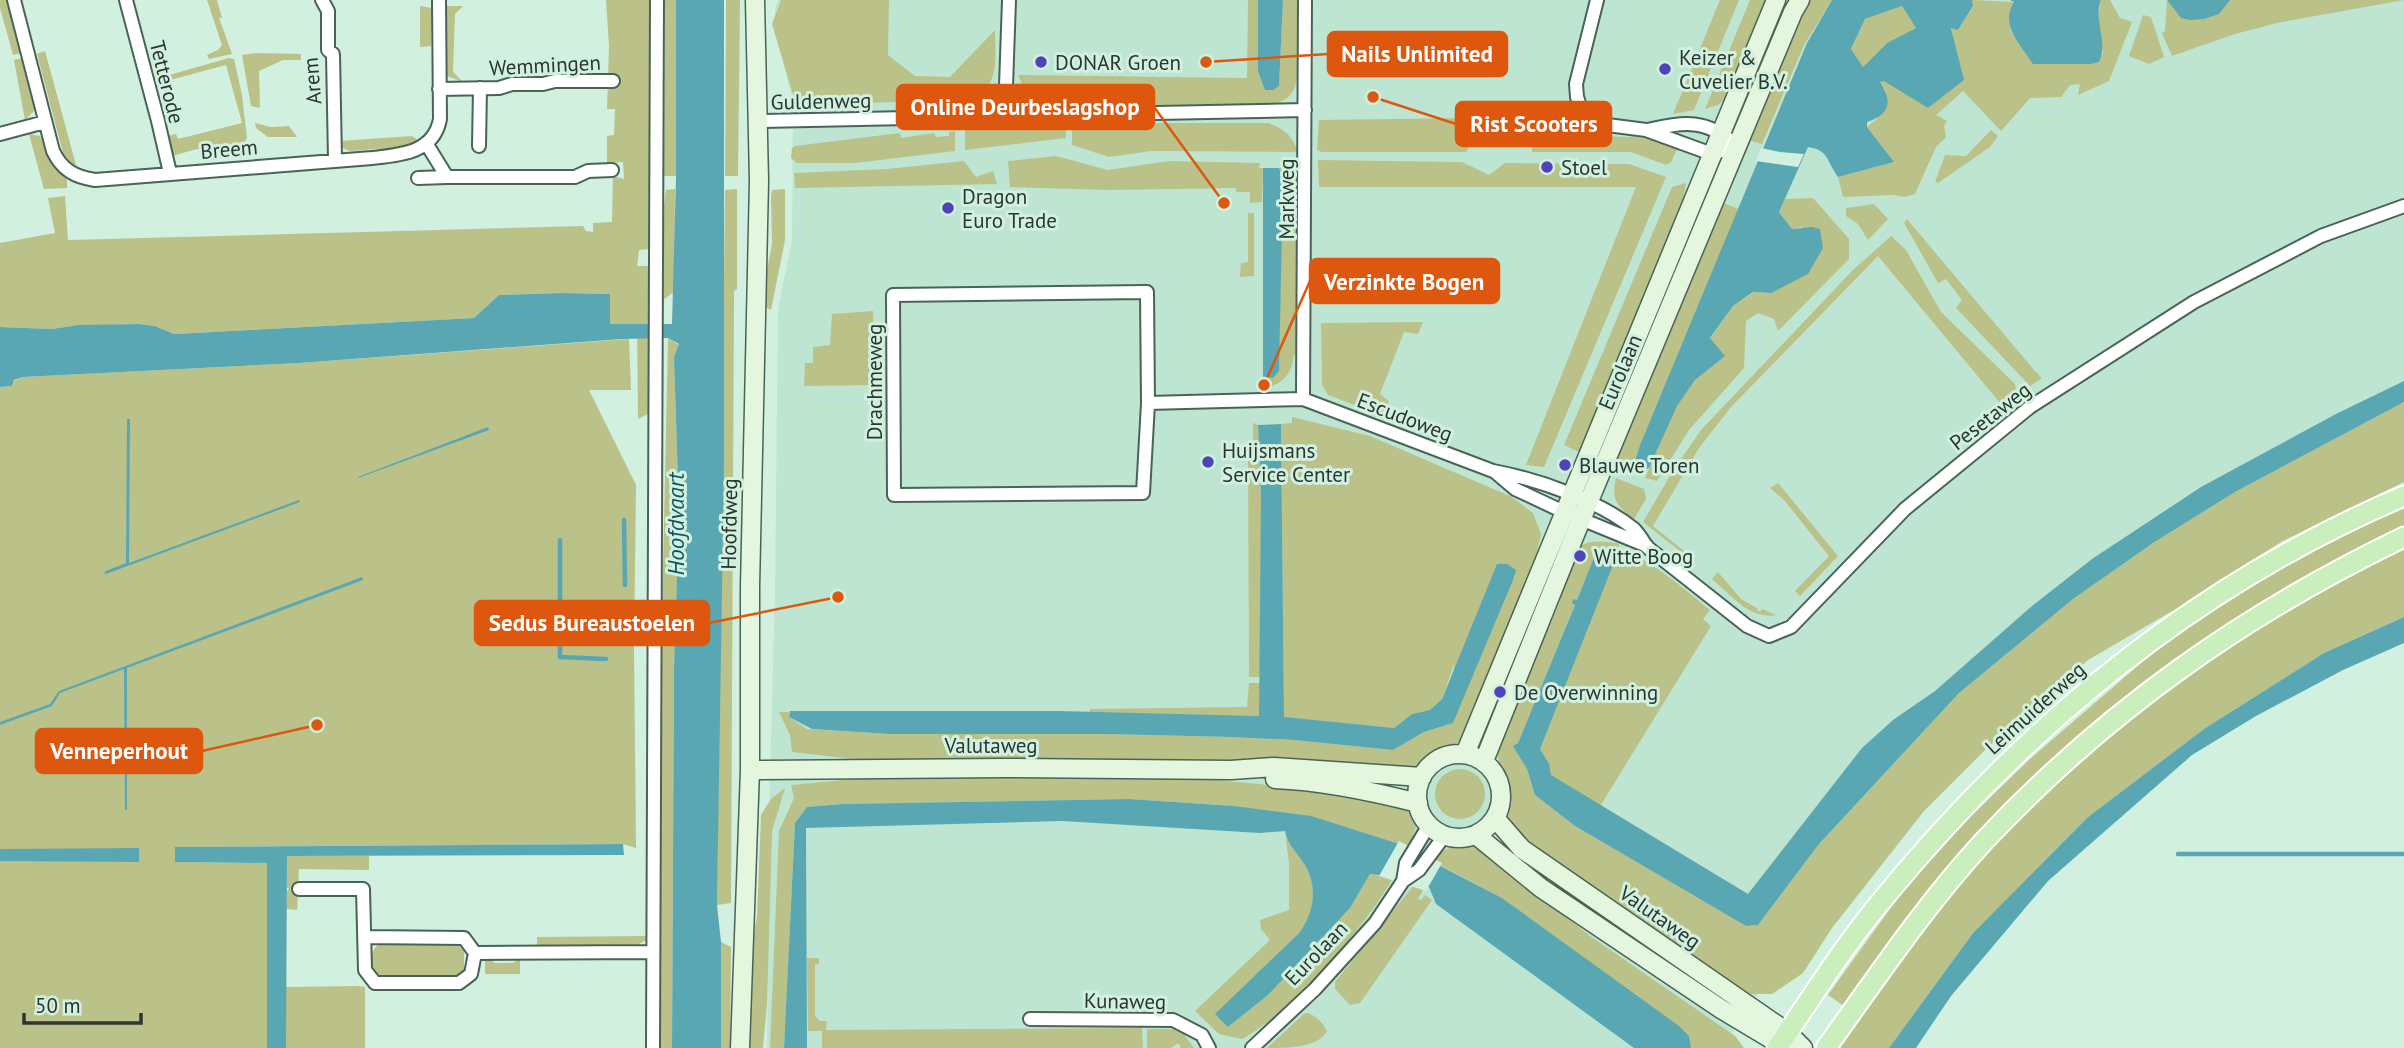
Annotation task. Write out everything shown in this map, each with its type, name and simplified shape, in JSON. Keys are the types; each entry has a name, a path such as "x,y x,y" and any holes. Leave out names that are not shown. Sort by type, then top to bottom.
{"main road":[{"name":"Hoofdweg","path":"740,1048 750,769 750,573 759,187 755,0"},
{"name":"Eurolaan","path":"1465,754 1776,0"},
{"name":"Eurolaan","path":"1484,761 1589,502 1800,0"},
{"name":"Leimuiderweg","path":"1782,1043 1876,907 1930,843 1991,777 2122,661 2174,623 2291,550 2404,496"},
{"path":"1826,1048 1913,925 1984,841 2063,764 2129,706 2198,654 2336,570 2404,537"},
{"path":"1465,754 1484,761 1493,770 1501,794 1500,806 1487,828 1476,835 1455,838 1429,825 1418,803 1418,789 1427,768 1444,757 1465,754"},
{"name":"Valutaweg","path":"750,769 1231,770 1274,767 1422,777"},
{"name":"Valutaweg","path":"1231,770 1255,777 1296,780 1375,792 1418,803"},
{"name":"Valutaweg","path":"1495,818 1522,849 1782,1043"},
{"name":"Valutaweg","path":"1476,835 1541,888 1721,1009 1782,1043 1803,1048"}],"street":[{"name":"Breem","path":"14,0 57,158 62,166 78,176 103,180 335,160 410,153 426,144"},
{"name":"Tetterode","path":"126,0 159,121 170,173"},
{"name":"Arem","path":"322,0 328,11 328,50 333,54 335,160"},
{"path":"439,0 439,124 426,144 447,177"},
{"path":"653,1048 657,0"},
{"path":"1005,115 1009,0"},
{"name":"Markweg","path":"1303,399 1305,0"},
{"path":"1597,0 1576,84 1582,112 1592,123 1646,130 1712,154 1737,146 1722,132 1695,122 1646,130"},
{"name":"Wemmingen","path":"439,89 499,88 512,84 543,84 555,81 613,81"},
{"name":"Wemmingen","path":"479,146 480,88"},
{"name":"Guldenweg","path":"758,121 1305,110"},
{"path":"0,134 45,121"},
{"path":"418,178 575,177 589,171 612,170"},
{"name":"Pesetaweg","path":"1564,512 1647,547 1747,626 1769,636 1791,627 1905,509 2030,407 2194,302 2321,236 2404,206"},
{"name":"Drachmeweg","path":"1147,292 1148,403 1143,493 894,495 893,295 1147,292"},
{"path":"1148,403 1303,399"},
{"name":"Escudoweg","path":"1303,399 1493,471 1521,476 1571,495"},
{"name":"Escudoweg","path":"1493,471 1515,489 1564,512"},
{"name":"Pesetaweg","path":"1571,495 1589,502 1635,530 1647,547"},
{"name":"Eurolaan","path":"1401,884 1406,863 1429,825"},
{"name":"Eurolaan","path":"1252,1048 1315,989 1367,933 1401,884 1419,870 1445,835"},
{"path":"299,889 363,889 365,970 375,984 459,983 471,974 475,953 464,938 365,937"},
{"path":"475,953 653,952"},
{"name":"Kunaweg","path":"1030,1019 1173,1020 1202,1035 1209,1048"}],"shaded area":[{"path":"778,0 2404,0 2404,423 1903,770 1723,1048 767,1048 778,309 792,241 793,102 775,29 775,8"}],"green space":[{"path":"0,0 7,0 21,53 13,55"},
{"path":"207,0 217,0 222,18 219,18 232,54 209,59 207,55 222,45"},
{"path":"606,0 649,0 649,249 639,250 637,266 649,266 648,414 638,419 637,324 610,324 609,294 499,295 474,318 174,334 155,326 139,324 52,329 0,327 0,243 55,233 48,198 65,196 68,240 583,226 586,231 593,232 593,223 612,222 613,176 624,179 623,162 607,163 607,136 614,135 615,109 607,109 609,46"},
{"path":"665,0 676,0 676,176 664,176"},
{"path":"726,0 740,0 738,176 725,176"},
{"path":"781,0 889,0 888,55 915,76 950,77 995,30 994,73 985,89 964,100 796,105 772,24"},
{"path":"1248,0 1258,0 1258,71 1274,90 1279,85 1283,0 1298,0 1299,58 1296,81 1290,95 1273,104 1046,106 1025,91 1018,75 1247,78"},
{"path":"1720,0 1739,0 1694,110 1673,114"},
{"path":"1750,0 1771,0 1730,95 1718,105 1705,109"},
{"path":"1808,0 1832,0 1804,45 1762,144 1751,141 1729,192 1724,191"},
{"path":"1972,0 2014,2 2010,23 2013,34 2020,43 2091,64 2103,54 2098,19 2101,0 2110,0 2120,18 2132,22 2109,81 2078,95 2080,84 2070,85 2061,97 2030,98 2001,131 1963,91 1936,115 1947,121 1944,126 1946,137 1936,147 1915,194 1904,197 1843,197 1838,177 1894,162 1867,127 1877,119 1886,91 1880,82 1884,80 1928,108 1963,80 1951,27 1958,30 1973,7"},
{"path":"2167,0 2404,0 2277,23 2172,56 2162,33 2165,31"},
{"path":"420,6 432,8 431,46 420,47"},
{"path":"447,6 463,6 455,14 453,72 463,82 447,76"},
{"path":"1902,6 1916,28 1887,43 1863,67 1851,49 1865,19"},
{"path":"2143,15 2151,17 2164,57 2149,64 2129,56"},
{"path":"45,51 76,165 63,153 37,54"},
{"path":"301,54 301,60 283,60 259,71 260,108 251,106 242,55"},
{"path":"22,58 37,108 25,120 14,60"},
{"path":"229,58 234,59 242,95 247,138 244,144 197,149 172,156 168,136 176,134 178,139 242,123 226,65 163,82 165,90 159,92 155,79"},
{"path":"1553,117 1551,124 1543,124 1520,142 1498,142 1503,139 1498,133 1480,130 1474,137 1462,135 1460,141 1473,141 1466,152 1317,150 1319,120"},
{"path":"255,123 271,127 289,126 297,137 268,137 256,128"},
{"path":"1066,123 1066,138 965,150 965,126"},
{"path":"1072,123 1268,123 1287,133 1298,152 1151,151 1109,157 1072,145"},
{"path":"1991,130 1998,136 1990,147 1938,183 1935,182 1945,155 1966,156"},
{"path":"955,131 955,151 855,163 797,163 791,158 792,148 795,146 900,133 901,138 934,133 936,137 949,136 949,132"},
{"path":"29,134 40,136 52,162 67,180 67,188 44,189"},
{"path":"1548,135 1635,137 1653,139 1678,147 1671,162 1666,165 1631,152 1532,152 1532,147"},
{"path":"412,136 418,140 403,147 350,151 343,148 339,141"},
{"path":"1056,156 1108,170 1169,161 1260,163 1259,168 1263,168 1262,202 1250,203 1250,192 1236,192 1236,188 1110,190 1010,187 1008,161"},
{"path":"1318,160 1462,162 1489,175 1505,163 1629,164 1666,177 1544,467 1526,465 1636,187 1319,187"},
{"path":"964,161 976,177 993,171 997,184 795,188 794,173 887,169"},
{"path":"1293,162 1298,162 1299,353 1294,355 1290,371 1276,385 1270,387 1267,378 1273,377 1283,181 1279,168 1293,169"},
{"path":"1686,183 1681,211 1583,454 1564,445 1672,187"},
{"path":"675,189 674,292 664,299 664,206 666,190"},
{"path":"737,189 737,289 734,291 731,903 717,905 725,190"},
{"path":"785,189 785,240 771,310 766,307 762,297 772,244 771,196 772,190"},
{"path":"1813,198 1849,239 1849,259 1778,331 1774,319 1758,313 1746,321 1744,368 1689,430 1657,481 1645,478 1676,406 1695,380 1724,356 1710,339 1733,306 1754,292 1771,293 1802,227 1792,229 1779,212 1785,199"},
{"path":"1720,202 1739,209 1631,472 1616,468 1623,436"},
{"path":"1874,204 1888,219 1868,240 1858,224 1846,216 1846,208"},
{"path":"1248,213 1254,213 1254,276 1240,277 1241,263 1248,262"},
{"path":"1907,219 2042,378 2030,386 1956,308 1962,300 1946,279 1938,283 1904,223"},
{"path":"1891,236 1906,250 1941,312 2015,384 2016,393 2000,403 1878,256 1731,407 1699,448 1653,526 1688,554 1686,556 1643,522 1674,469 1701,430 1853,270"},
{"path":"873,311 875,385 804,386 805,363 813,363 813,347 830,345 832,314"},
{"path":"1423,322 1418,334 1404,332 1380,394 1389,401 1383,416 1328,395 1322,385 1321,323"},
{"path":"668,338 679,345 674,358 679,512 674,667 672,1048 658,1048 660,707"},
{"path":"629,339 631,390 589,390 636,485 636,848 623,844 175,847 176,862 267,863 267,1048 0,1048 0,387 12,386 14,381 23,377 299,363"},
{"path":"2404,402 2404,482 2281,542 2186,603 2088,660 1986,749 1924,811 1832,928 1803,973 1772,994 1751,994 1670,946 1524,843 1505,818 1505,788 1495,744 1521,679 1531,669 1561,599 1557,595 1570,559 1582,545 1591,542 1619,544 1618,550 1655,567 1710,610 1703,619 1711,626 1599,808 1551,778 1537,748 1613,558 1619,558 1601,550 1595,556 1516,748 1527,769 1535,795 1575,826 1746,926 1758,925 1819,844 1959,693 2073,599 2153,543 2235,492"},
{"path":"1292,417 1370,436 1512,497 1533,513 1541,534 1530,585 1468,735 1461,741 1407,770 1268,761 852,759 792,752 790,735 779,712 789,712 789,717 807,729 889,734 1231,737 1393,750 1424,732 1453,723 1454,664 1442,699 1430,710 1412,714 1394,728 1284,718 1281,424 1292,423"},
{"path":"1253,423 1258,425 1261,497 1261,677 1249,677 1248,454 1253,454"},
{"path":"1616,478 1644,489 1646,499 1634,519 1617,502 1614,492"},
{"path":"1778,483 1838,556 1800,596 1795,591 1829,556 1784,500 1770,488"},
{"path":"2404,504 2404,528 2227,627 1910,917 1844,1006 1828,995 1902,892 1969,818 2030,759 2170,638 2210,609 2287,563"},
{"path":"2404,549 2404,617 2324,653 2204,729 2088,817 1973,933 1889,1048 1837,1048 1930,923 2003,834 2093,749 2190,672 2242,637 2348,575"},
{"path":"1718,572 1741,599 1760,612 1762,609 1776,615 1767,616 1749,610 1712,579"},
{"path":"1249,683 1261,683 1259,716 1090,712 1090,709 1247,707"},
{"path":"1460,769 1478,776 1485,794 1478,812 1460,819 1442,812 1435,794 1442,776"},
{"path":"865,778 1194,778 1343,792 1410,810 1417,825 1395,875 1347,942 1327,966 1283,1009 1242,1039 1219,1034 1195,1011 1270,940 1261,929 1260,920 1289,910 1289,863 1285,831 1309,873 1313,891 1311,908 1299,933 1216,1014 1228,1027 1268,995 1350,908 1370,874 1379,876 1398,844 1234,806 1129,799 842,804 807,807 795,823 784,1048 770,1048 779,831 794,798 791,785"},
{"path":"785,788 772,831 767,1004 763,1048 746,1048 747,970 757,917 761,815 771,799"},
{"path":"1451,847 1480,847 1590,936 1735,1036 1744,1048 1691,1048 1689,1036 1502,898 1438,864 1418,899 1421,900 1425,895 1432,900 1360,1003 1350,1005 1335,989 1335,982 1441,852"},
{"path":"287,856 369,856 369,870 299,869 297,910 286,909 289,888"},
{"path":"647,936 646,940 634,947 537,946 537,937"},
{"path":"382,942 457,944 464,951 464,971 453,977 378,975 371,957 374,949"},
{"path":"721,942 731,947 730,1048 721,1048"},
{"path":"485,958 490,958 494,963 513,963 520,958 520,974 485,974"},
{"path":"807,958 819,958 819,964 815,964 815,1016 820,1021 827,1021 826,1030 1142,1028 1143,1048 822,1048 822,1031 808,1031"},
{"path":"286,987 365,987 365,1048 286,1048"},
{"path":"1305,1013 1315,1017 1323,1025 1327,1031 1323,1037 1302,1046 1267,1048"},
{"path":"1147,1029 1180,1029 1194,1048 1181,1048 1178,1043 1171,1048 1147,1048"}],"water":[{"path":"676,0 724,0 724,462 717,905 721,942 721,1048 672,1048 674,667 679,512 674,357 679,344 668,338 622,339 299,363 23,377 14,380 12,386 0,387 0,327 52,329 78,325 139,324 155,326 174,334 474,318 499,295 562,293 610,294 610,324 672,324 676,176"},
{"path":"1258,0 1283,0 1279,86 1274,90 1265,90 1258,71"},
{"path":"1832,0 1972,0 1973,6 1958,30 1951,28 1964,80 1928,108 1884,81 1880,82 1887,96 1887,106 1881,115 1867,122 1867,127 1894,162 1838,177 1824,154 1808,147 1779,212 1792,229 1820,229 1823,248 1808,274 1771,293 1753,292 1733,306 1710,338 1725,356 1695,380 1677,406 1649,468 1642,471 1633,467 1640,445 1807,43","holes":["1902,6 1916,28 1887,43 1863,67 1851,49 1865,19"]},
{"path":"2010,0 2101,0 2099,15 2102,55 2099,62 2033,64 2010,27 2010,10 2014,2"},
{"path":"2167,0 2230,0 2219,14 2190,20 2181,18"},
{"path":"1263,168 1279,168 1283,181 1279,371 1273,378 1263,377"},
{"path":"2404,381 2404,402 2235,492 2153,543 2073,599 1959,693 1819,844 1758,925 1746,926 1575,826 1535,795 1527,769 1513,746 1518,743 1575,605 1572,603 1573,599 1577,600 1595,555 1615,560 1540,749 1549,764 1551,775 1748,894 1862,748 1893,720 1935,691 2032,606 2092,559 2201,487 2336,414"},
{"path":"127,419 130,419 129,563 299,500 300,502 106,574 106,571 126,563"},
{"path":"1281,424 1284,717 1394,728 1412,714 1430,710 1442,699 1497,564 1507,564 1516,570 1513,580 1453,723 1424,732 1393,750 1231,737 889,734 812,729 789,717 790,711 1059,711 1259,716 1261,497 1258,425"},
{"path":"488,427 489,430 358,478 358,477"},
{"path":"362,577 363,580 127,668 127,810 124,669 60,693 52,706 0,725 0,722 50,704 59,691"},
{"path":"2404,617 2404,643 2343,670 2256,716 2192,755 2048,881 1951,996 1916,1048 1889,1048 1973,933 2088,817 2204,729 2324,653"},
{"path":"1129,799 1234,806 1311,816 1396,843 1502,898 1679,1026 1689,1036 1691,1048 1634,1048 1436,904 1429,887 1394,877 1370,874 1350,908 1268,995 1228,1027 1215,1014 1299,933 1311,908 1313,891 1309,873 1285,831 1260,833 1062,821 806,828 807,1048 784,1048 795,823 807,807 842,804"},
{"path":"623,844 624,855 287,856 286,1048 267,1048 267,863 175,862 175,847"},
{"path":"139,848 139,862 0,861 0,849"}],"pier":[{"path":"1761,148 1804,154 1798,167 1756,161"},
{"path":"1399,841 1442,863 1426,891 1379,876"}],"waterway":[{"path":"624,520 625,585"},
{"path":"560,540 560,657 606,659"},
{"path":"2178,854 2404,854"}],"place":[{"name":"DONAR Groen","path":"1041,62"},
{"name":"Nails Unlimited","path":"1206,62"},
{"name":"Keizer & Cuvelier B.V.","path":"1665,69"},
{"name":"Rist Scooters","path":"1373,97"},
{"name":"Stoel","path":"1547,167"},
{"name":"Online Deurbeslagshop","path":"1224,203"},
{"name":"Dragon Euro Trade","path":"948,208"},
{"name":"Verzinkte Bogen","path":"1264,385"},
{"name":"Huijsmans Service Center","path":"1208,462"},
{"name":"Blauwe Toren","path":"1565,465"},
{"name":"Witte Boog","path":"1580,556"},
{"name":"Sedus Bureaustoelen","path":"838,597"},
{"name":"De Overwinning","path":"1500,692"},
{"name":"Venneperhout","path":"317,725"}],"water label":[{"name":"Hoofdvaart","path":"675,524"}]}
